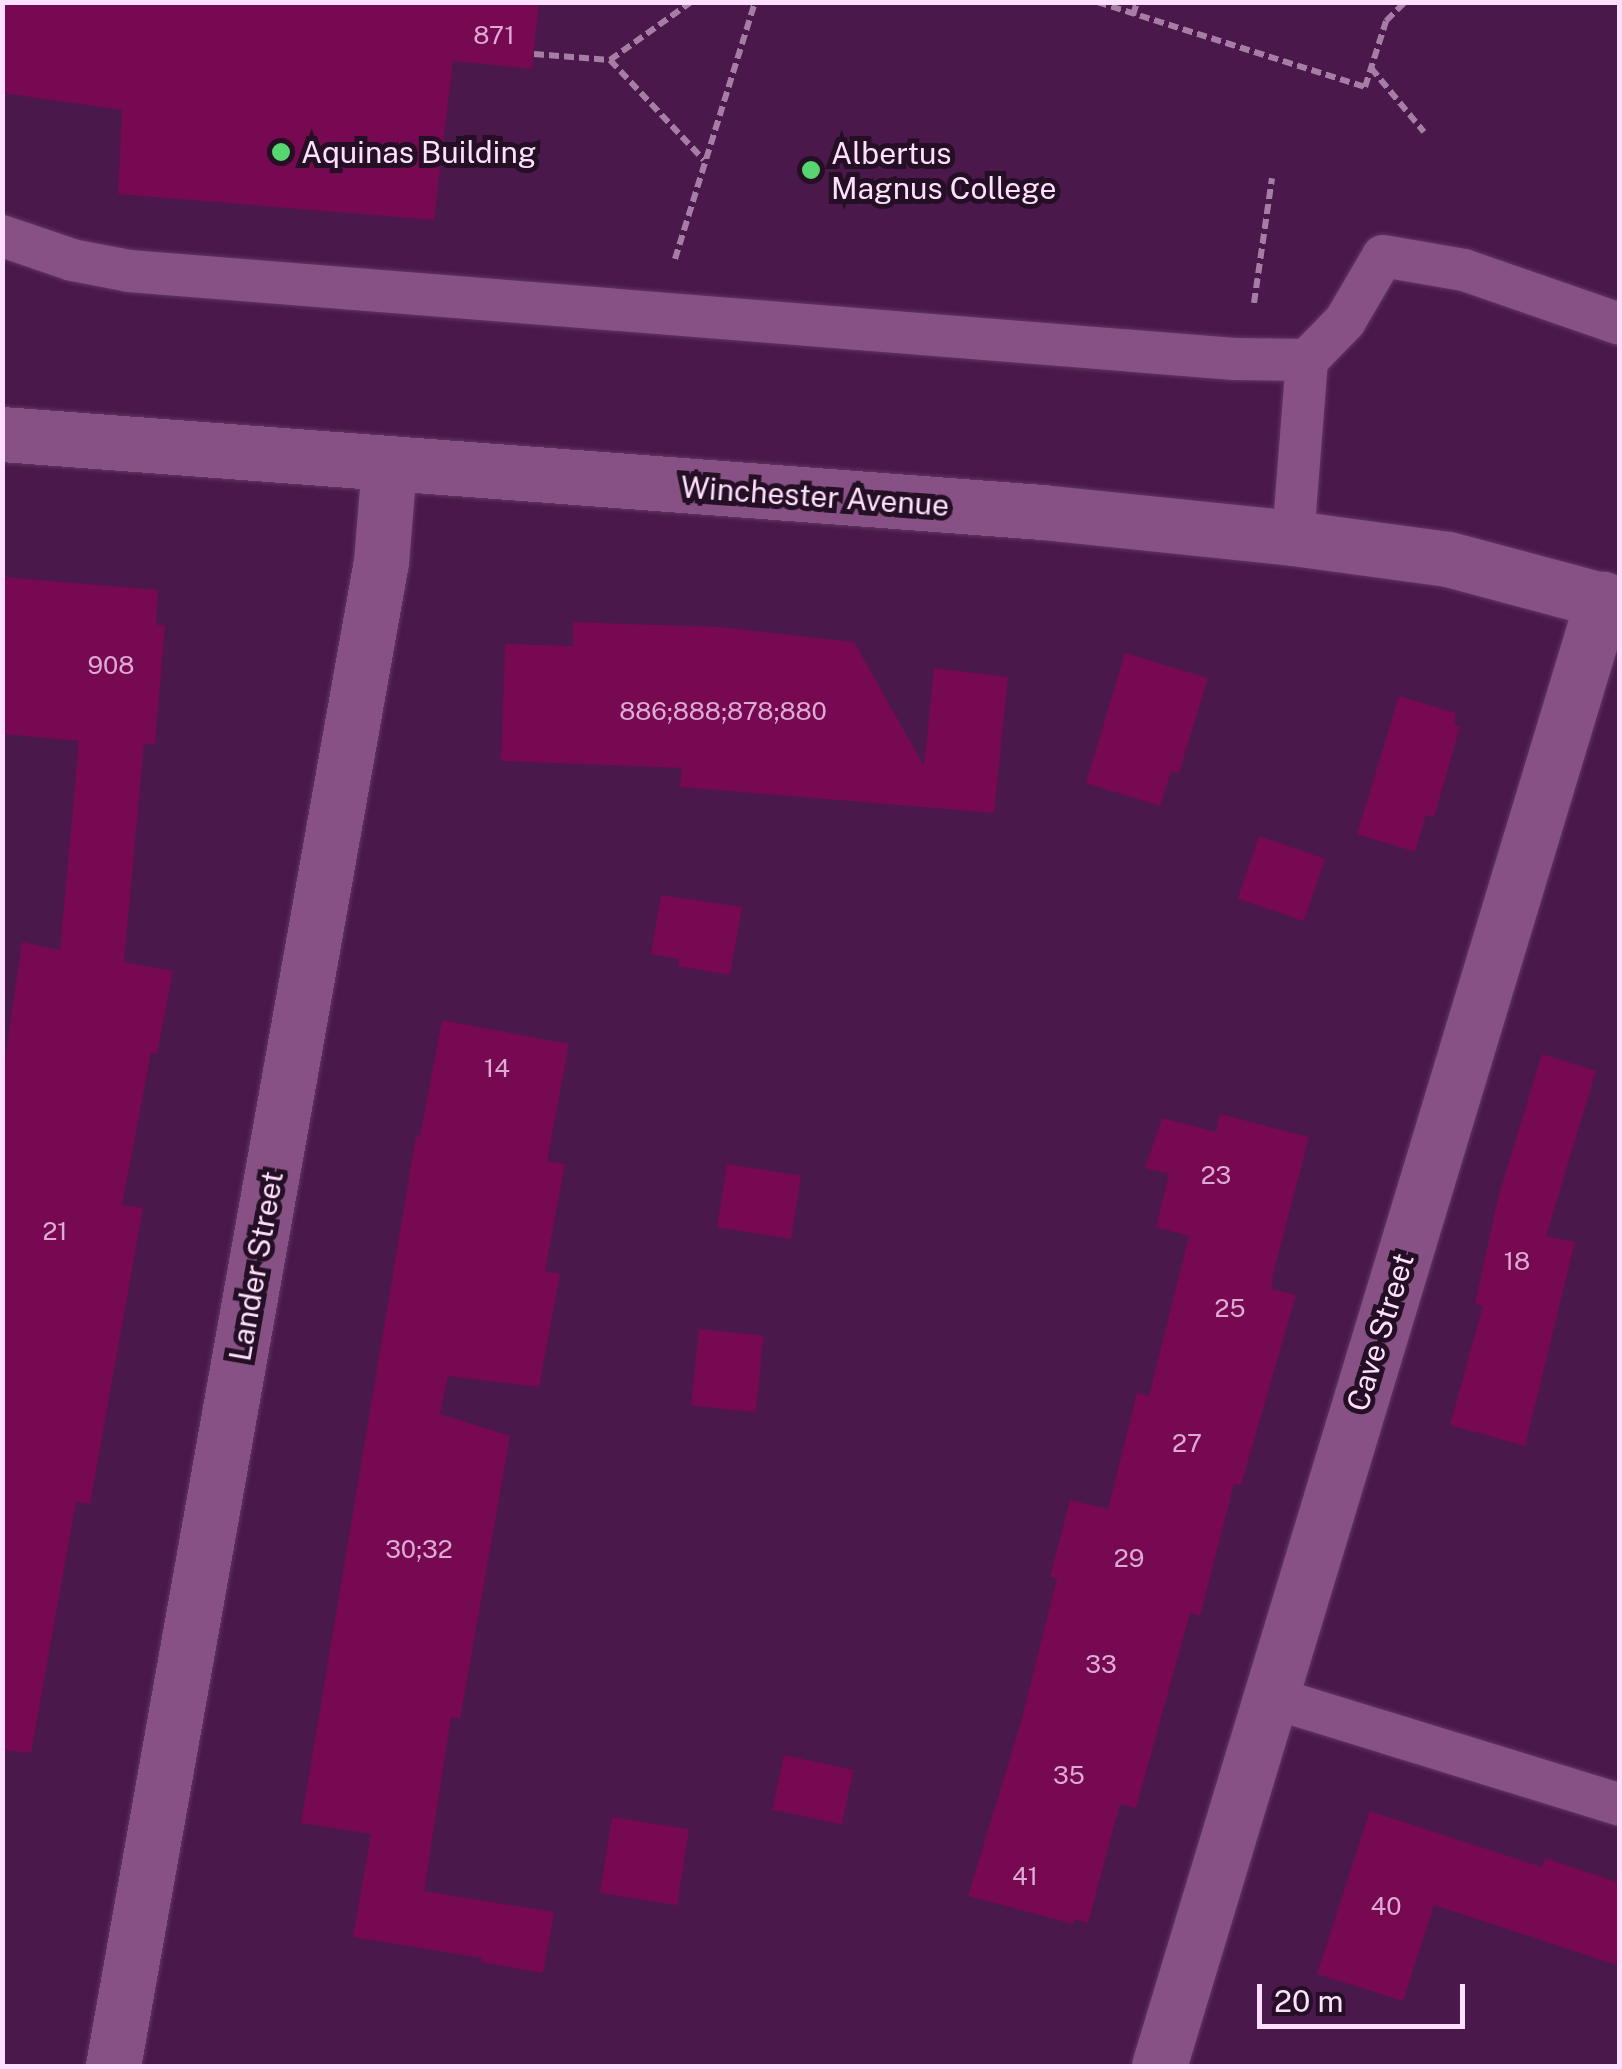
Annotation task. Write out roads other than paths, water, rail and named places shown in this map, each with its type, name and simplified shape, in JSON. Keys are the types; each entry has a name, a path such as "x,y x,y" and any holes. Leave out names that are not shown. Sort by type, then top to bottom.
{"street":[{"name":"Winchester Avenue","path":"2,434 1042,512 1293,538 1448,559 1611,602"},
{"name":"Lander Street","path":"114,2066 377,582 389,464"},
{"name":"Cave Street","path":"1160,2066 1270,1697 1611,602"}],"lane":[{"path":"2,236 72,260 129,272 659,316 1307,360"},
{"path":"1293,538 1307,360 1345,321 1383,256 1464,270 1620,324"},
{"path":"1270,1697 1620,1805"}],"place":[{"name":"Aquinas Building","path":"281,152"},
{"name":"Albertus Magnus College","path":"811,170"}]}
